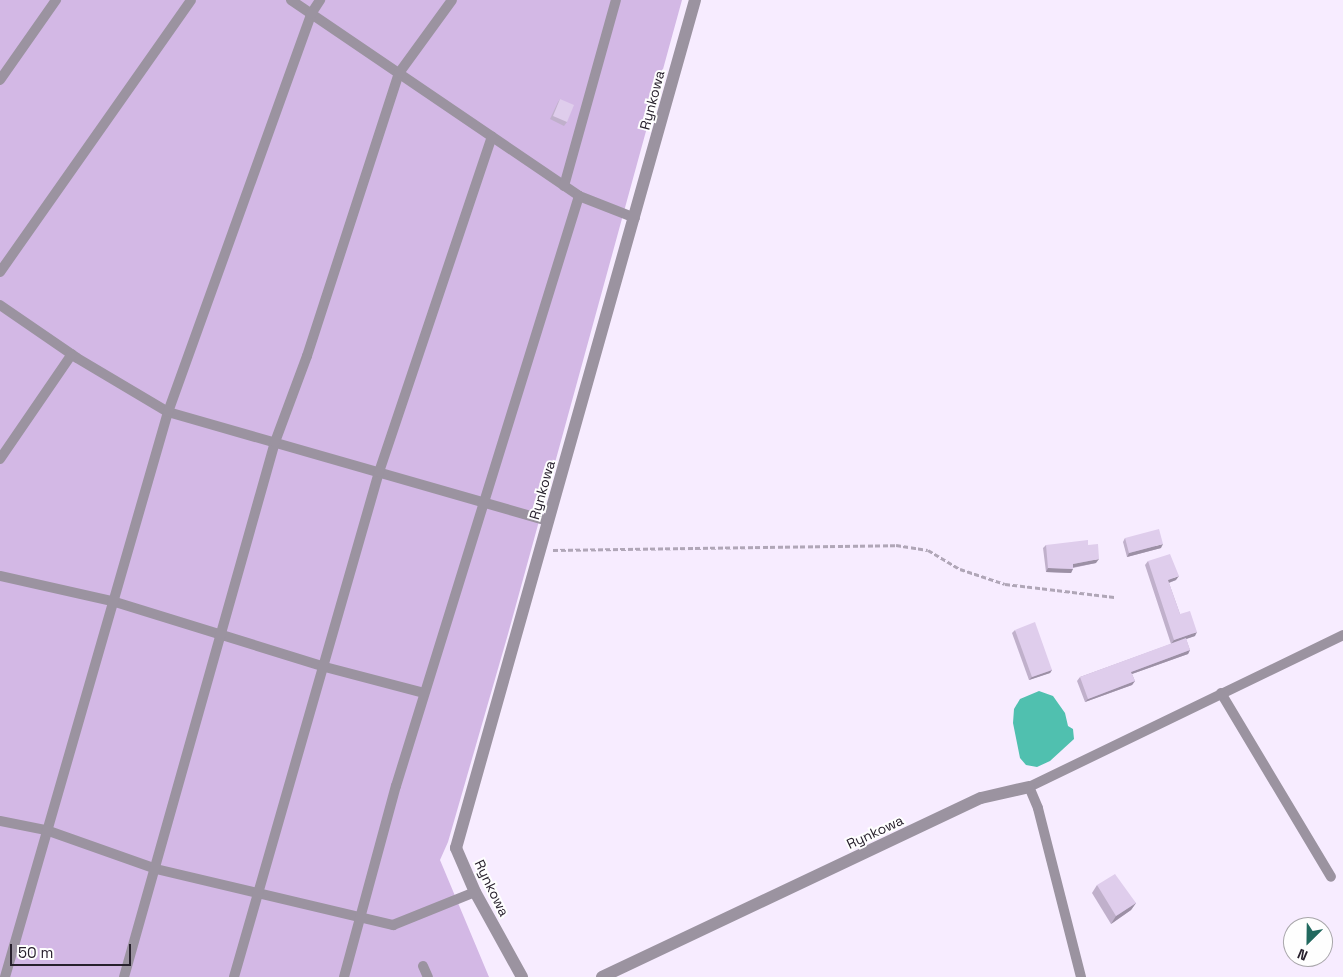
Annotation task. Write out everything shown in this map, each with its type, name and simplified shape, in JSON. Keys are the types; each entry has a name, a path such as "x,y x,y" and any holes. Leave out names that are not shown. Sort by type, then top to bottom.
{"street":[{"name":"Rynkowa","path":"522,977 475,892 456,848 695,0"},
{"name":"Rynkowa","path":"602,977 981,798 1029,787"}],"lane":[{"path":"0,80 56,0"},
{"path":"0,272 191,0"},
{"path":"291,0 579,196 635,218"},
{"path":"5,977 168,412 311,14 320,0"},
{"path":"124,977 223,634 275,442 307,356 398,73 452,0"},
{"path":"564,186 616,0"},
{"path":"234,977 257,893 325,667 379,472 492,136"},
{"path":"344,977 424,693 579,196"},
{"path":"0,305 72,354 168,412 549,521"},
{"path":"0,460 72,354"},
{"path":"0,576 112,601 325,667 424,693"},
{"path":"1081,977 1038,808 1029,787 1343,634"},
{"path":"1221,693 1331,877"},
{"path":"0,821 46,830 156,869 393,925 475,892"},
{"path":"422,966 428,977"}],"path":[{"path":"541,546 560,552 896,545 928,550 960,569 1005,584 1114,596"}],"shaded area":[{"path":"0,0 682,0 508,634 448,842 440,860 489,977 0,977"},
{"path":"1039,691 1053,696 1065,713 1068,726 1073,729 1074,739 1050,761 1037,767 1026,765 1020,758 1013,723 1014,709 1020,699"}],"building":[{"path":"560,99 574,105 567,122 553,116"},
{"path":"1159,529 1163,544 1129,553 1125,538"},
{"path":"1088,540 1088,545 1098,544 1099,559 1073,564 1073,569 1048,568 1046,545"},
{"path":"1170,554 1179,576 1168,580 1180,614 1190,611 1197,632 1174,640 1148,561"},
{"path":"1035,622 1052,670 1032,677 1015,630"},
{"path":"1186,638 1190,650 1131,672 1135,681 1088,699 1080,677"},
{"path":"1115,874 1136,903 1116,916 1097,885"}]}
